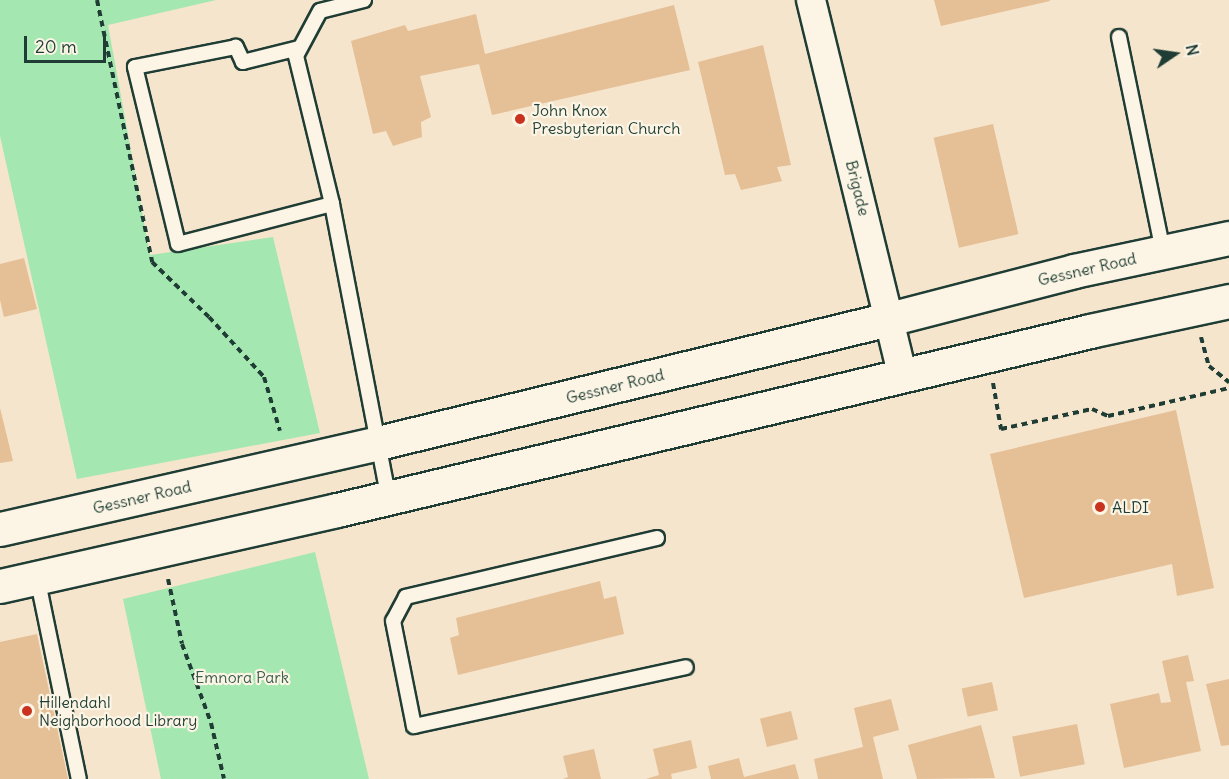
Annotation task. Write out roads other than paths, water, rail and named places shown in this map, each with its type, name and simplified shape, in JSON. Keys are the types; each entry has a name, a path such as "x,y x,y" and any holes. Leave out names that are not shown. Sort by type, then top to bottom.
{"main road":[{"name":"Gessner Road","path":"0,530 378,443 889,319 1074,271 1229,237"},
{"path":"0,586 337,510 388,496 903,377 1090,331 1229,302"}],"street":[{"name":"Brigade","path":"811,0 903,377"}],"lane":[{"path":"364,0 320,11 296,56 332,204 388,496"},
{"path":"1119,37 1163,252"},
{"path":"299,48 243,62 236,47 135,67 178,244 332,204"},
{"path":"657,538 406,597 393,621 414,726 686,667"},
{"path":"37,577 79,779"}],"place":[{"name":"John Knox Presbyterian Church","path":"520,119"},
{"name":"ALDI","path":"1100,507"},
{"name":"Hillendahl Neighborhood Library","path":"27,711"}],"park label":[{"name":"Emnora Park","path":"242,677"}]}
